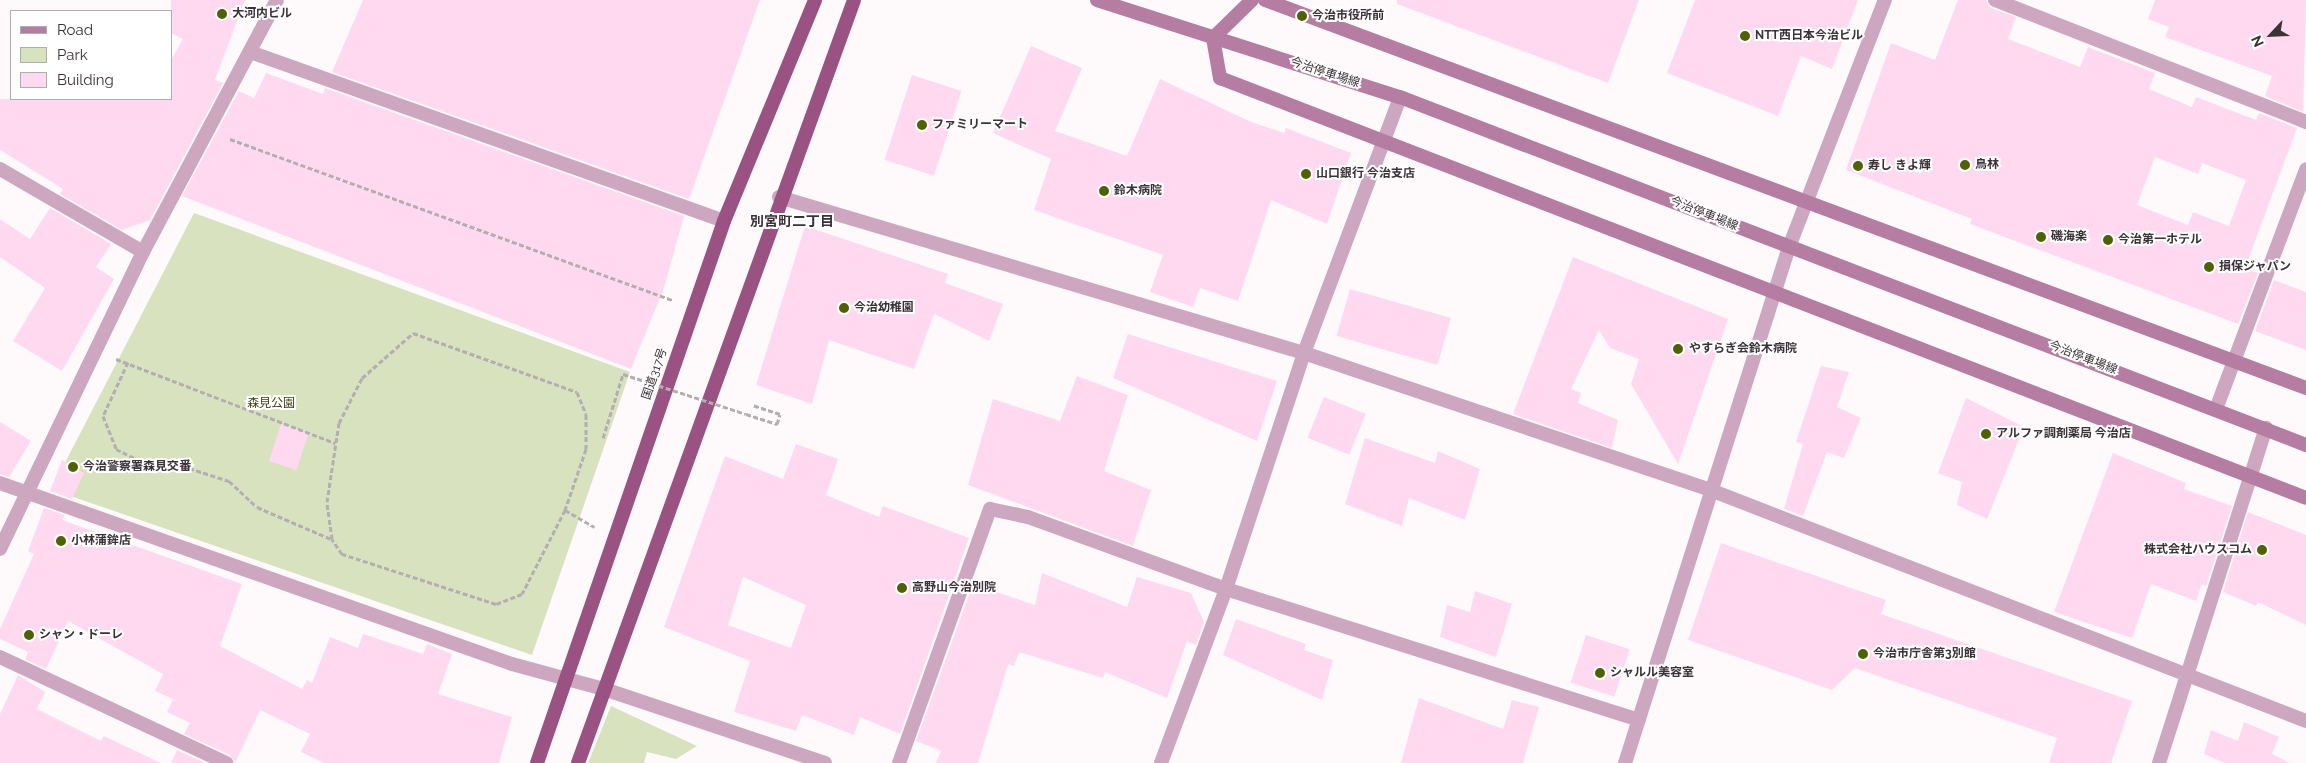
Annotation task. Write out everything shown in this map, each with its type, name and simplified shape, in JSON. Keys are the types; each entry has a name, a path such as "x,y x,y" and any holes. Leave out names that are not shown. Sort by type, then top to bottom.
{"highway":[{"name":"国道317号","path":"537,763 564,678 724,221 815,0"},
{"path":"578,763 779,197 854,0"}],"main road":[{"name":"今治停車場線","path":"1097,0 1400,97 2266,428 2306,445"},
{"path":"1252,0 1213,38 1220,78 1385,140 2306,498"},
{"path":"1265,0 2306,388"}],"street":[{"path":"0,549 30,494 143,252 278,0"},
{"path":"1625,763 1789,247 1885,0"},
{"path":"1994,0 2306,122"},
{"path":"250,52 724,221"},
{"path":"1161,763 1226,589 1304,353 1400,97"},
{"path":"0,169 143,252"},
{"path":"2216,409 2306,169"},
{"path":"779,197 1304,353 1713,491 2306,721"},
{"path":"2159,763 2189,676 2266,428"},
{"path":"0,483 564,678 604,689 825,763"},
{"path":"899,763 990,509 1028,517 1226,589 1639,720"},
{"path":"0,657 226,763"}],"path":[{"path":"207,131 694,308"},
{"path":"413,333 577,392 586,414 586,449 565,510 522,594 496,604 342,554 332,539 327,502 339,423 362,378 413,333"},
{"path":"96,351 335,443"},
{"path":"128,362 103,416 116,449 143,462 189,468 229,481 257,507 332,539"},
{"path":"603,438 623,374 777,424 780,414 752,404"},
{"path":"565,510 598,529"}],"green space":[{"name":"森見公園","path":"194,213 630,372 532,655 59,492 54,484"},
{"path":"611,706 697,746 676,759 647,752 644,763 588,763"}],"building":[{"path":"171,0 245,0 215,80 223,83 150,220 122,230 60,194 63,189 0,150 0,99 172,100 172,58 183,39 172,34"},
{"path":"363,0 760,0 689,199 332,72"},
{"path":"1397,0 1639,0 1608,83 1397,4"},
{"name":"NTT西日本今治ビル","path":"1695,0 1858,0 1832,69 1801,56 1778,116 1667,73"},
{"path":"1958,0 1986,0 1991,8 2016,17 2008,39 2080,67 2088,47 2155,73 2149,89 2192,107 2196,97 2256,120 2259,113 2297,128 2245,268 2258,273 2238,324 1970,224 1972,219 1846,170 1891,43 1935,60","holes":["2155,157 2198,174 2202,163 2246,180 2229,226 2193,212 2188,225 2137,205"]},
{"path":"2155,0 2306,0 2303,112 2265,96 2272,76 2165,37 2169,27 2148,19"},
{"path":"1031,46 1082,68 1055,131 1127,156 1160,79 1249,121 1284,133 1286,128 1351,153 1327,224 1271,200 1238,301 1200,288 1193,307 1150,292 1163,255 1034,210 1051,159 993,133"},
{"path":"266,73 323,94 325,88 684,216 664,288 631,369 182,196 239,91 254,98"},
{"name":"ファミリーマート","path":"912,75 961,91 934,176 884,160"},
{"path":"50,208 111,244 96,267 114,279 62,371 13,341 45,288 0,257 0,219 30,239"},
{"path":"805,226 948,274 945,283 1003,304 989,341 934,314 914,369 829,340 812,404 756,385"},
{"path":"1573,257 1728,319 1678,464 1631,384 1639,359 1610,348 1599,330 1571,389 1581,393 1578,403 1618,420 1612,448 1513,414"},
{"path":"2274,280 2306,292 2306,350 2255,331"},
{"path":"1350,289 1451,318 1437,365 1336,336"},
{"path":"1128,334 1277,381 1257,441 1113,378"},
{"path":"1821,366 1849,372 1837,407 1861,418 1844,458 1827,452 1803,516 1784,509 1803,444 1796,442"},
{"path":"1077,376 1128,395 1104,471 1151,490 1133,546 968,485 993,399 1060,421"},
{"path":"1324,397 1366,414 1349,455 1308,438"},
{"path":"1966,398 2024,427 1987,519 1957,505 1962,482 1938,473"},
{"path":"0,422 31,441 9,477 0,474"},
{"path":"281,424 309,433 297,470 269,461"},
{"path":"1365,438 1435,463 1438,451 1480,469 1465,520 1409,498 1402,526 1345,504"},
{"path":"796,444 838,459 826,495 879,517 883,506 969,538 900,734 860,717 854,735 802,715 796,731 734,712 750,661 664,627 725,456 783,479","holes":["743,577 806,605 791,648 728,625"]},
{"path":"2113,453 2186,483 2184,489 2232,506 2206,586 2202,584 2196,601 2151,584 2132,638 2054,612"},
{"path":"62,460 84,473 72,499 50,491"},
{"path":"44,508 65,515 62,520 242,584 220,646 302,689 307,680 312,683 330,637 358,648 363,634 423,654 427,644 452,654 438,694 512,717 499,763 324,763 301,752 310,734 260,710 235,763 230,755 184,734 190,723 167,712 173,699 155,691 163,674 68,621 46,669 25,659 28,652 0,639 0,629 34,554 28,551"},
{"path":"2248,512 2306,535 2306,625 2258,602 2256,606 2223,592"},
{"name":"今治市庁舎第3別館","path":"1721,543 1886,600 1881,614 2132,701 2111,763 2049,763 2057,738 1855,668 1832,690 1688,640"},
{"path":"1042,573 1127,607 1137,577 1191,593 1204,622 1196,645 1187,641 1167,698 1105,672 1103,678 1019,652 1014,666 1008,664 978,763 936,763 941,751 916,741 973,584 1035,605"},
{"path":"1475,591 1512,604 1496,657 1440,637 1447,605 1470,612"},
{"path":"1236,619 1306,644 1304,650 1333,660 1322,700 1223,655"},
{"path":"1586,635 1630,649 1614,697 1571,683"},
{"path":"18,675 45,692 37,709 101,741 104,736 161,763 0,763 0,714"},
{"path":"1419,698 1503,729 1512,700 1539,707 1523,763 1401,763"},
{"path":"2244,722 2279,737 2272,754 2290,763 2225,763 2204,754 2211,730 2238,741"},
{"path":"177,750 205,763 171,763"}],"place":[{"name":"大河内ビル","path":"222,14"},
{"name":"今治市役所前","path":"1302,16"},
{"name":"NTT西日本今治ビル","path":"1745,36"},
{"name":"ファミリーマート","path":"922,125"},
{"name":"鳥林","path":"1965,165"},
{"name":"寿し きよ輝","path":"1858,166"},
{"name":"山口銀行 今治支店","path":"1306,174"},
{"name":"鈴木病院","path":"1104,191"},
{"name":"磯海楽","path":"2041,237"},
{"name":"今治第一ホテル","path":"2108,240"},
{"name":"損保ジャパン","path":"2209,267"},
{"name":"今治幼稚園","path":"844,308"},
{"name":"やすらぎ会鈴木病院","path":"1678,349"},
{"name":"アルファ調剤薬局 今治店","path":"1986,434"},
{"name":"今治警察署森見交番","path":"73,467"},
{"name":"小林蒲鉾店","path":"61,541"},
{"name":"株式会社ハウスコム","path":"2262,550"},
{"name":"高野山今治別院","path":"902,588"},
{"name":"シャン・ドーレ","path":"29,635"},
{"name":"今治市庁舎第3別館","path":"1863,654"},
{"name":"シャルル美容室","path":"1600,673"}],"district":[{"name":"別宮町二丁目","path":"792,221"}]}
